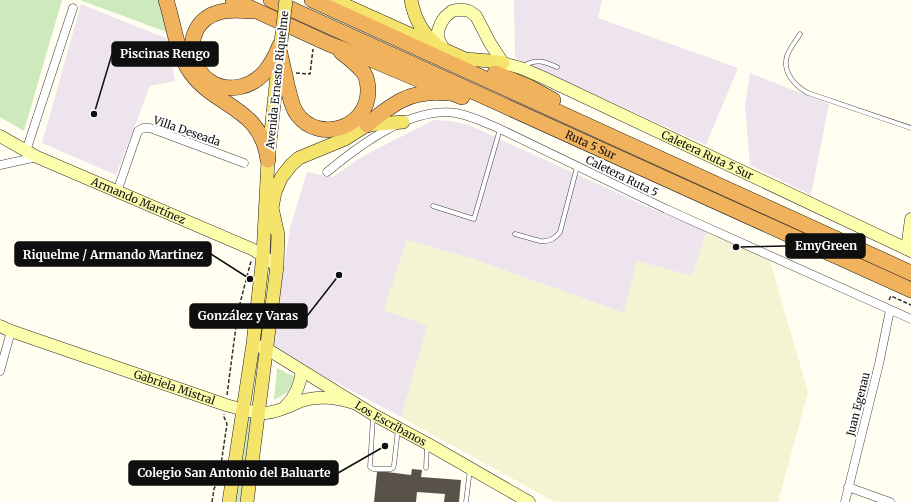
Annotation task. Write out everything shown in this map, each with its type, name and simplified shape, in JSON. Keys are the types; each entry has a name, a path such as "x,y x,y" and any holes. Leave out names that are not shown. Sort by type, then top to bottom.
{"highway":[{"path":"166,0 177,43 189,69 197,80 238,110 258,130 263,140 268,160"},
{"path":"233,0 329,44 365,54 413,77 455,94 475,101 515,110"},
{"name":"Ruta 5 Sur","path":"271,0 350,39 515,110 911,290"},
{"name":"Ruta 5 Sur","path":"312,0 911,273"},
{"path":"260,13 234,10 215,14 204,21 196,31 192,43 194,60 198,70 209,82 225,88 237,88 251,84 261,77 271,64 280,47"},
{"path":"280,47 284,72 293,108 306,123 319,129 332,130 338,129 350,123 360,114 366,101 368,88 364,74 354,62 329,44"},
{"path":"465,59 557,101 660,153 723,188"},
{"path":"367,125 392,105 407,98 430,92 455,94"}],"main road":[{"name":"Avenida Ernesto Riquelme","path":"229,502 253,344 258,253 286,0"},
{"path":"334,0 465,59 503,63"},
{"path":"411,0 417,20 423,30 432,41 444,50"},
{"path":"444,50 438,38 440,23 452,11 465,10 476,16 490,43 503,63"},
{"name":"Caletera Ruta 5 Sur","path":"503,63 521,68 549,80 909,250"},
{"path":"272,208 278,184 285,171 304,156 345,139 367,125 403,122"},
{"name":"Armando Martínez","path":"0,136 37,157 258,253 277,266"},
{"name":"Avenida Ernesto Riquelme","path":"247,502 277,266 278,235 272,208 268,160"},
{"path":"909,250 911,219"},
{"name":"Gabriela Mistral","path":"5,328 226,404 258,413 273,412 315,398 332,398 354,403"},
{"name":"Los Escribanos","path":"253,344 267,349 374,415 529,502"},
{"path":"284,408 297,391 302,371"}],"street":[{"path":"26,151 73,8"},
{"name":"Caletera Ruta 5","path":"327,172 343,158 387,130 403,122 428,114 455,113 474,118 500,129 666,210 911,319"},
{"name":"Villa Deseada","path":"117,192 138,132 143,128 150,128 244,163"},
{"path":"0,165 37,157"},
{"name":"Juan Egenau","path":"845,502 879,364 890,310"},
{"path":"0,371 5,328"},
{"path":"848,487 890,502"}],"lane":[{"path":"800,34 789,52 786,61 790,77 798,86 808,93 911,128"},
{"path":"521,68 535,61 557,67"},
{"path":"433,206 474,219 500,129"},
{"path":"515,234 540,241 552,239 558,235 577,167"},
{"path":"374,415 370,468 393,468 398,429"},
{"path":"426,468 428,444"},
{"path":"466,502 470,469"}],"path":[{"path":"284,72 310,74"},
{"path":"212,502 214,489 219,478 227,424 224,418 238,311 258,253"},
{"path":"890,296 911,306"}],"shaded area":[{"path":"514,0 602,0 598,18 738,68 706,145 515,58"},
{"path":"81,4 168,39 175,81 150,86 116,175 42,143"},
{"path":"750,73 829,104 811,195 750,165 745,106"},
{"path":"434,120 451,121 469,125 648,207 707,231 692,276 637,261 624,313 473,259 407,240 428,326 401,417 272,348 290,228 307,172 333,177 363,156"}],"green space":[{"path":"0,0 62,0 24,131 0,117"},
{"path":"80,0 159,0 169,33"},
{"path":"707,231 770,261 808,392 778,502 555,502 401,417 427,326 384,310 407,240 473,259 624,313 637,261 692,276"},
{"path":"277,368 295,377 288,392 274,400"},
{"path":"247,415 252,416 243,502 234,502"}],"building":[{"path":"412,469 422,470 421,477 461,480 459,502 444,502 445,494 417,492 416,502 374,502 377,472 411,475"}],"place":[{"name":"Piscinas Rengo","path":"94,114"},
{"name":"EmyGreen","path":"736,247"},
{"name":"González y Varas","path":"339,275"},
{"name":"Riquelme / Armando Martinez","path":"250,279"},
{"name":"Colegio San Antonio del Baluarte","path":"385,446"}]}
